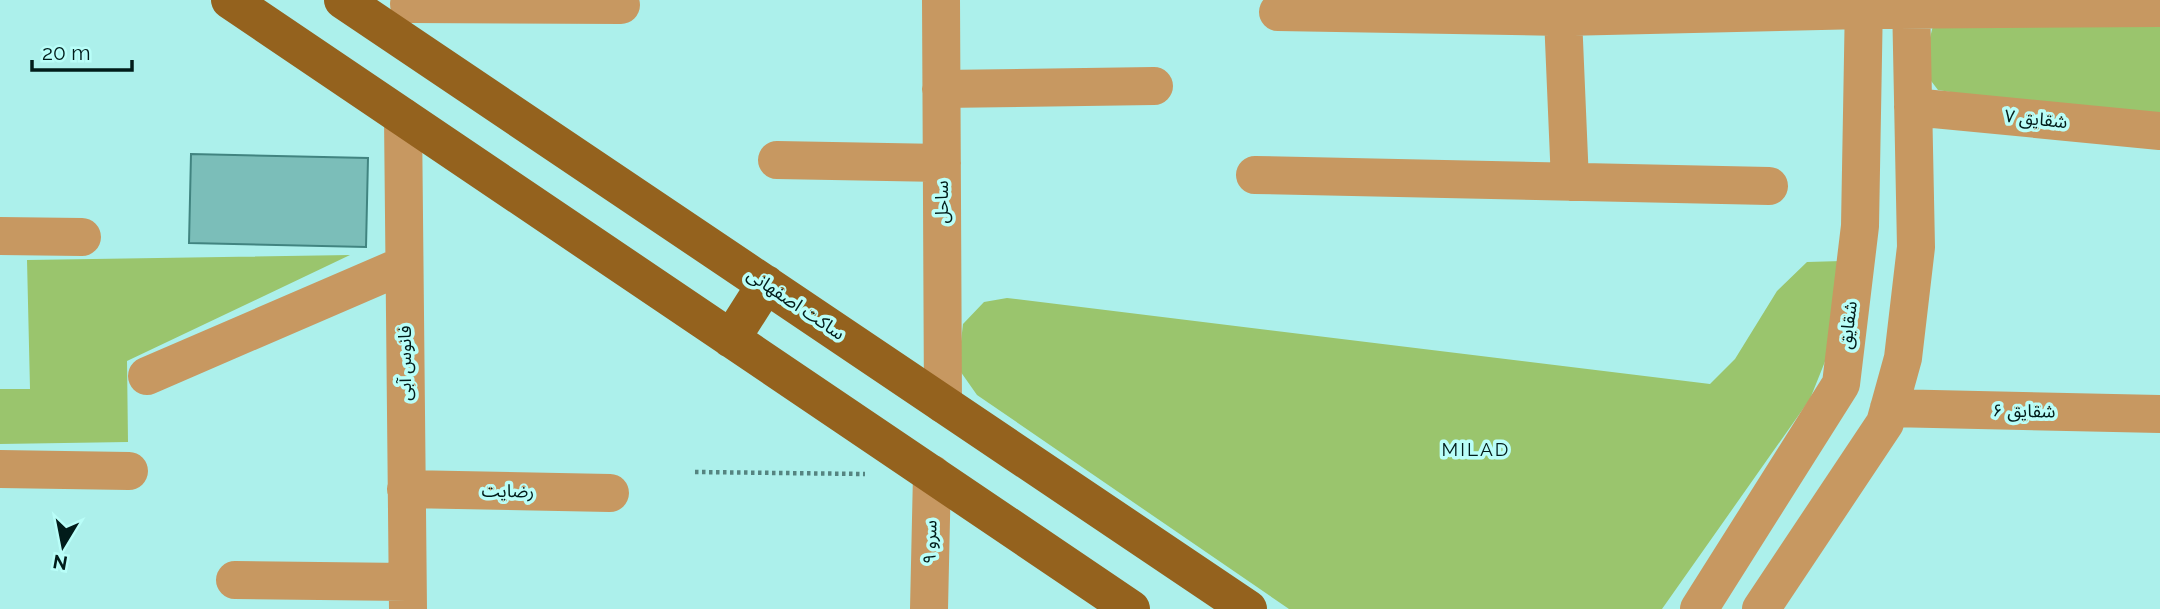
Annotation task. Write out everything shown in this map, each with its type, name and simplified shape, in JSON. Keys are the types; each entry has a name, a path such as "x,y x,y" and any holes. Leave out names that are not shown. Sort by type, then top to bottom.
{"main road":[{"path":"230,0 1131,609"},
{"name":"ساکت اصفهانی","path":"344,0 1248,609"},
{"path":"731,338 766,284"}],"street":[{"name":"ساحل","path":"941,0 943,404"},
{"path":"409,44 409,2 621,5"},
{"path":"1278,12 1563,17 1864,5 2160,8"},
{"name":"شقایق","path":"1699,609 1841,384 1860,226 1864,5"},
{"path":"1761,609 1885,424 1902,358 1916,247 1911,6"},
{"path":"1563,17 1570,182"},
{"path":"941,89 1154,86"},
{"name":"شقایق ۷","path":"1913,107 2160,131"},
{"name":"فانوس آبی","path":"402,117 408,595"},
{"path":"777,160 942,163"},
{"path":"1255,175 1769,186"},
{"path":"0,236 82,237"},
{"path":"147,376 404,265"},
{"name":"شقایق ۶","path":"1889,408 2160,414"},
{"path":"0,469 129,471"},
{"name":"سرو ۹","path":"929,609 932,474"},
{"name":"رضایت","path":"406,489 610,493"},
{"path":"235,580 408,595"}],"path":[{"path":"695,472 876,474"}],"green space":[{"path":"1934,22 2160,26 2160,119 2020,103 1938,90 1922,69"},
{"path":"350,255 127,361 128,442 0,444 0,389 30,389 27,260"},
{"path":"1842,261 1828,354 1810,399 1662,609 1289,609 977,395 958,368 963,324 984,302 1007,298 1710,384 1735,359 1777,291 1807,262"}],"building":[{"path":"191,154 368,158 366,247 189,243"}],"district":[{"name":"MILAD","path":"1476,449"}]}
